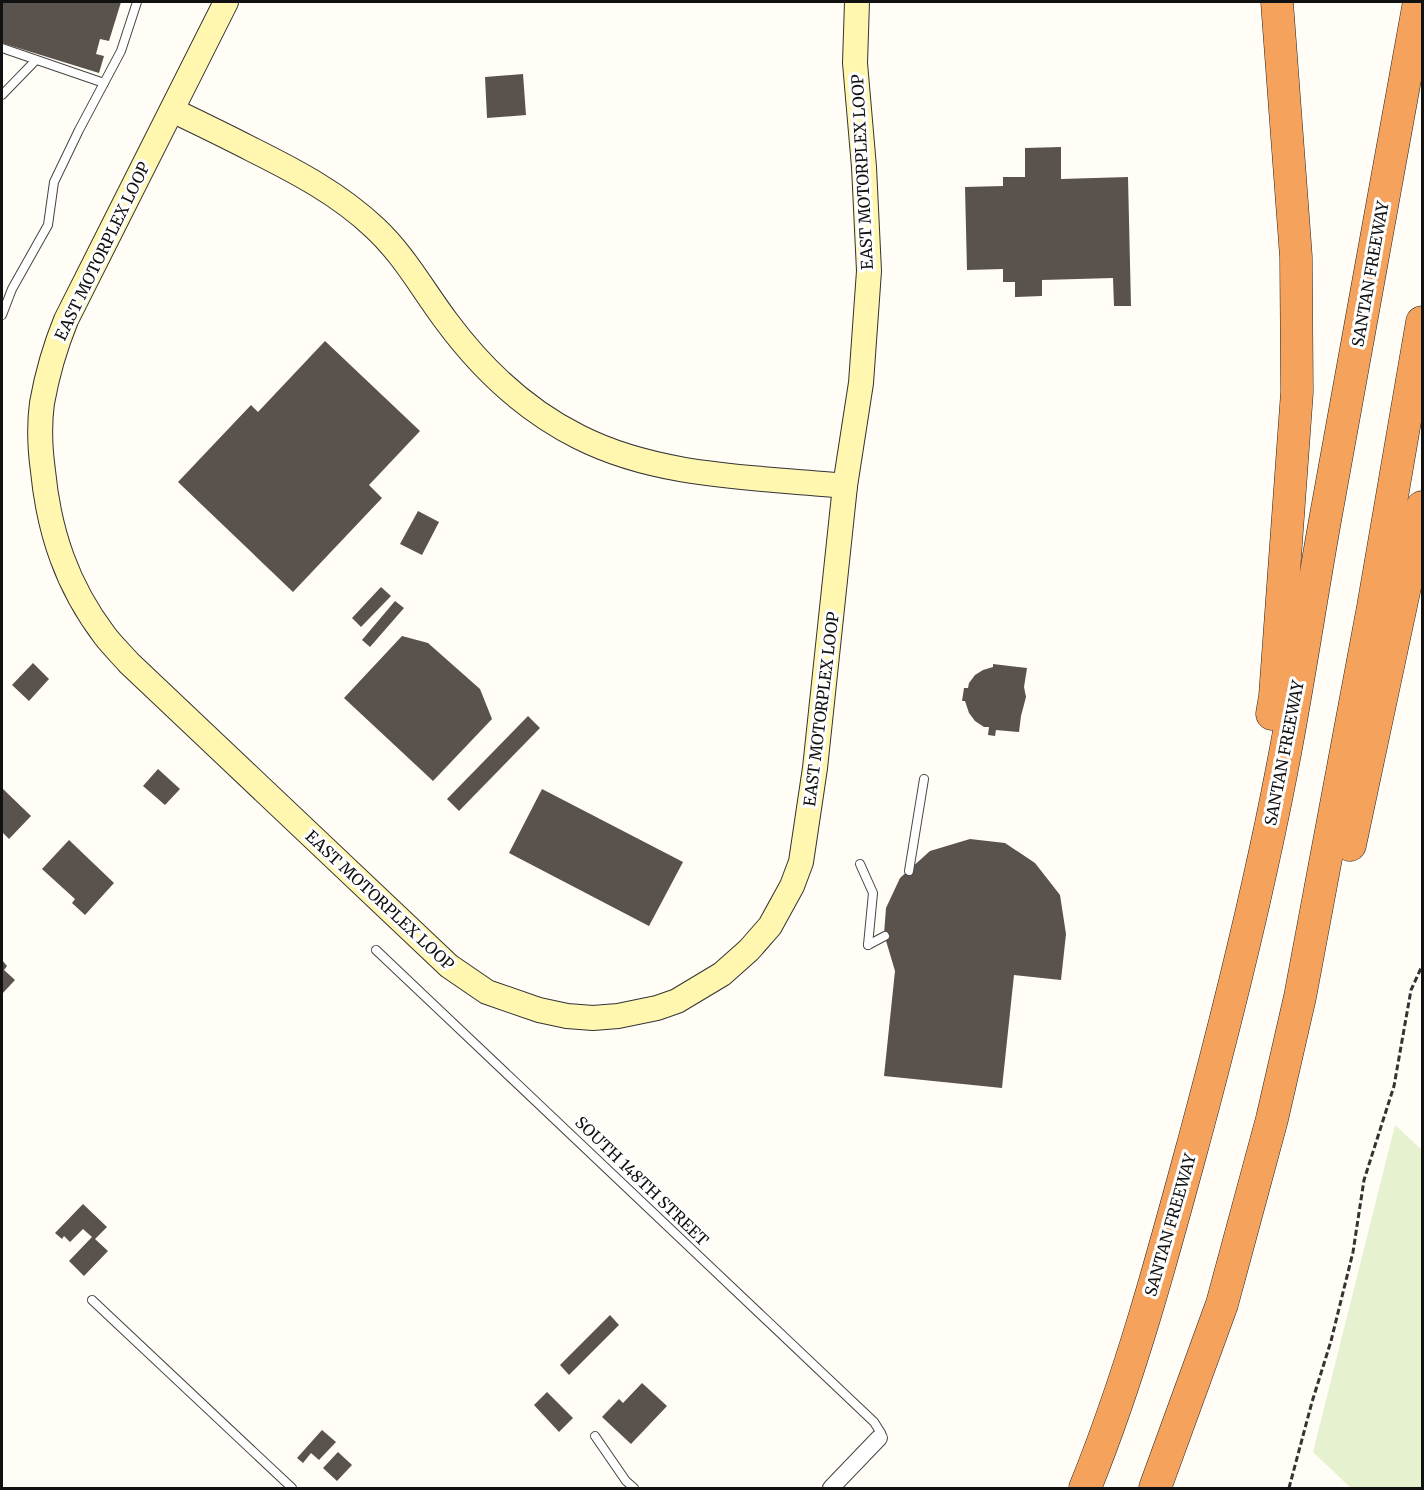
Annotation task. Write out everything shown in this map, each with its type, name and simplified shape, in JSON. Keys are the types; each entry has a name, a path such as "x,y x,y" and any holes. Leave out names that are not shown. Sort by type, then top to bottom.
{"highway":[{"path":"1258,885 1256,816 1275,696 1297,392 1296,257 1277,2"},
{"name":"SANTAN FREEWAY","path":"1085,1488 1106,1435 1173,1219 1258,885 1284,763 1419,2"},
{"path":"1155,1488 1222,1304 1272,1119 1300,997 1373,608 1422,322"},
{"path":"1300,997 1332,923 1422,507"}],"street":[{"name":"EAST MOTORPLEX LOOP","path":"226,2 56,344 42,405 40,444 46,501 53,536 86,607 105,636 129,663 449,966 487,992 521,1005 567,1016 593,1018 618,1016 657,1008 676,1001 722,974 749,950 770,926 792,886 801,862 815,768 845,486 861,382 868,271 864,167 855,63 857,2"},
{"path":"172,110 320,184 352,209 395,250 477,361 538,412 579,437 636,459 688,470 845,486"},
{"path":"831,1488 879,1438"}],"lane":[{"path":"2,315 12,289 48,225 54,182 121,51 136,2"},
{"path":"2,48 104,83"},
{"path":"2,95 36,60"},
{"path":"909,871 924,779"},
{"path":"860,864 873,893 868,945 885,936"},
{"name":"SOUTH 148TH STREET","path":"376,950 874,1422 881,1432 879,1438"},
{"path":"92,1300 292,1488"},
{"path":"595,1436 626,1481 634,1488"}],"path":[{"path":"1289,1488 1345,1286 1353,1252 1364,1180 1394,1086 1411,990 1422,966"}],"green space":[{"path":"1395,1125 1422,1150 1422,1488 1351,1488 1313,1452"}],"building":[{"path":"2,2 121,2 109,41 100,39 96,54 104,56 99,73 2,43"},
{"path":"523,74 526,115 487,118 485,77"},
{"path":"1061,147 1061,179 1128,177 1131,306 1114,306 1113,278 1042,280 1042,296 1015,297 1015,282 1003,282 1003,269 967,270 965,187 1003,186 1003,177 1025,177 1025,148"},
{"path":"325,341 420,431 369,485 382,498 293,592 178,482 251,405 258,412"},
{"path":"418,511 439,522 422,555 400,544"},
{"path":"381,587 391,596 361,627 352,618"},
{"path":"395,601 404,608 370,647 362,640"},
{"path":"402,636 428,643 480,689 492,719 433,781 344,698"},
{"path":"33,663 49,679 29,701 12,685"},
{"path":"993,664 1027,668 1024,687 1026,697 1019,732 996,730 995,736 988,735 989,727 984,727 975,721 965,701 962,701 964,688 968,688 975,675 993,667"},
{"path":"528,716 540,728 459,811 447,799"},
{"path":"158,769 180,789 165,805 143,786"},
{"path":"2,788 31,816 9,839 2,832"},
{"path":"542,789 683,862 649,926 509,853"},
{"path":"970,839 1005,843 1035,863 1060,895 1066,934 1061,980 1014,975 1002,1088 884,1076 895,971 884,934 886,908 900,878 930,851"},
{"path":"69,840 114,883 85,915 72,903 75,899 42,869"},
{"path":"2,960 7,966 4,970 15,980 2,994"},
{"path":"83,1204 107,1227 95,1239 108,1251 84,1276 69,1261 92,1237 83,1229 70,1242 64,1236 62,1239 55,1233"},
{"path":"610,1315 619,1325 569,1375 560,1365"},
{"path":"642,1383 667,1406 631,1444 602,1417 619,1399 623,1403"},
{"path":"547,1392 573,1418 559,1432 534,1405"},
{"path":"322,1430 336,1442 319,1460 311,1453 303,1463 297,1458"},
{"path":"338,1452 352,1465 337,1481 323,1468"}]}
